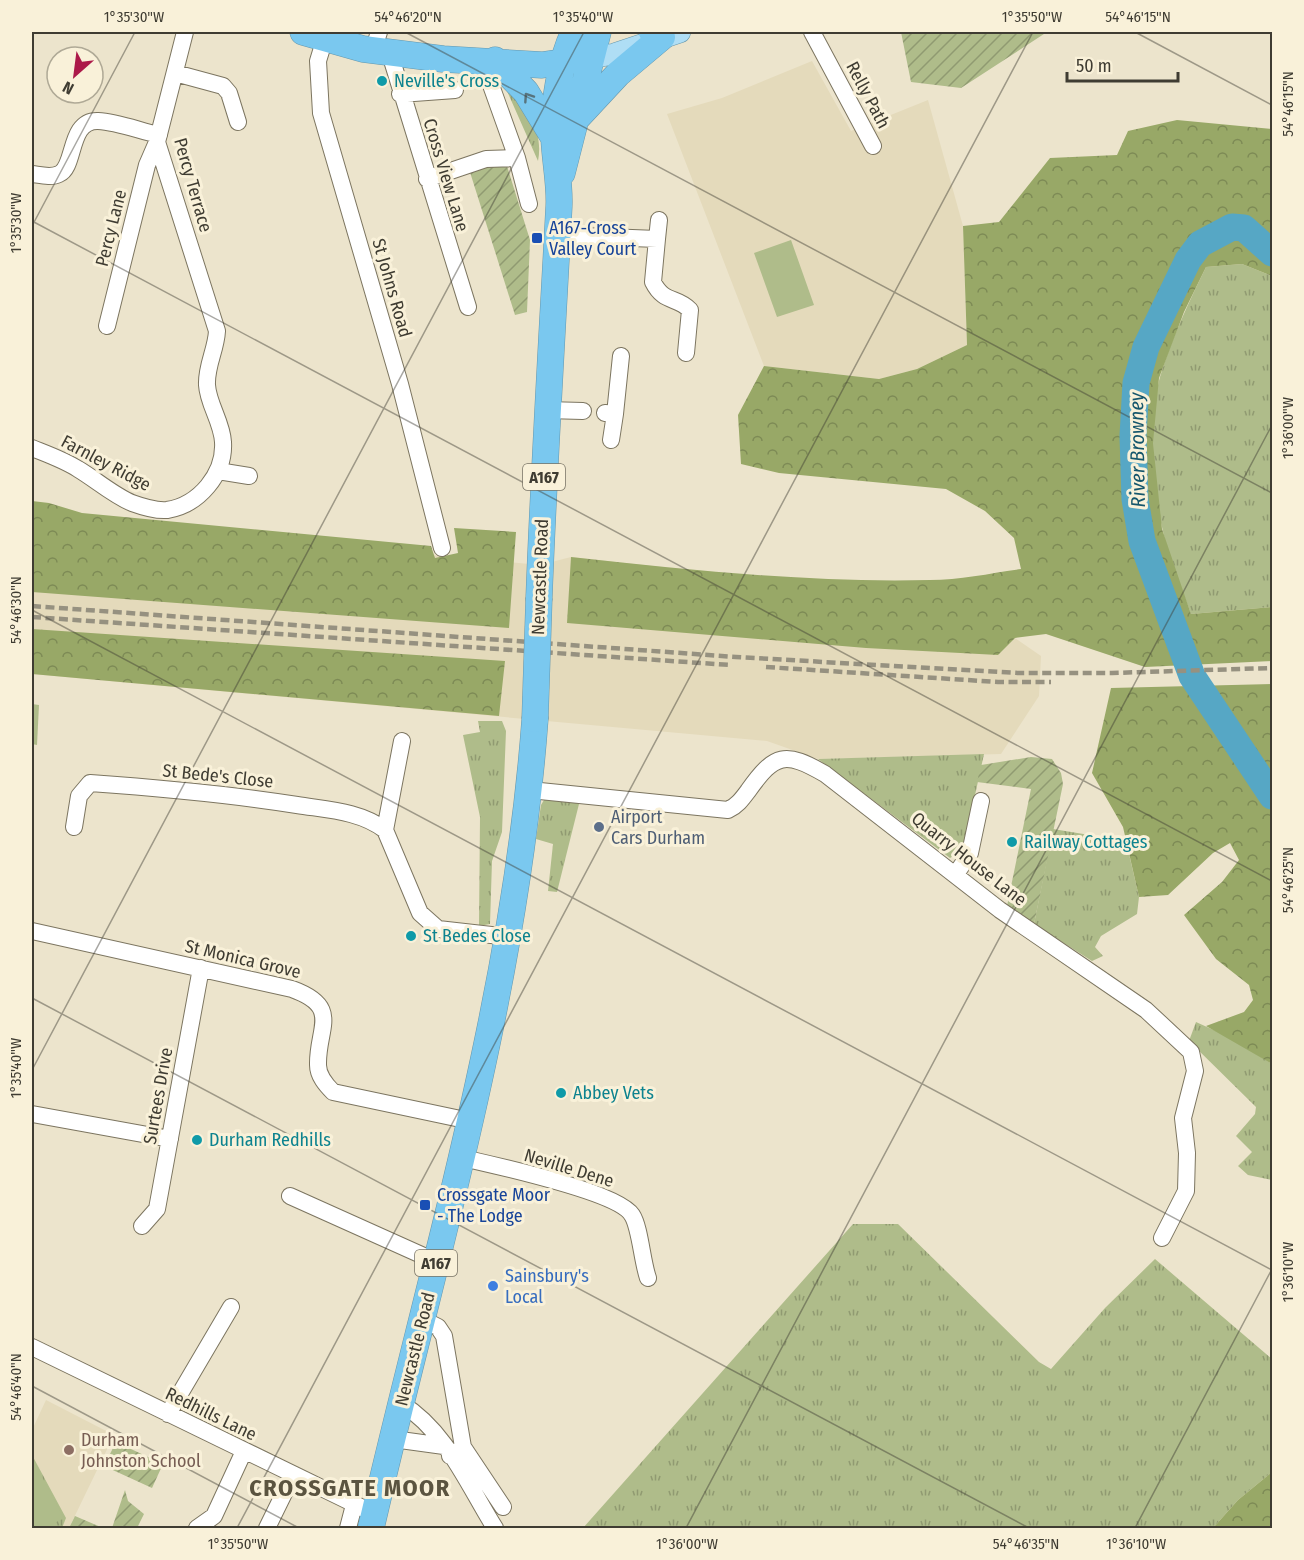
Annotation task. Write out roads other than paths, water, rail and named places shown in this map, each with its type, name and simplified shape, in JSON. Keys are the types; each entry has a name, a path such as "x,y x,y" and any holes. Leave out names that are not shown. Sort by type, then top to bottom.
{"highway":[{"path":"578,117 618,74 664,33"},
{"path":"312,34 488,60 519,52 581,46"},
{"name":"Newcastle Road","path":"560,179 578,117 581,46"},
{"name":"Newcastle Road","path":"367,1516 393,1438 463,1158 509,937 520,867 530,790 535,719 546,410 560,179 554,138 557,103 581,46"},
{"path":"488,60 526,92 554,138"}],"main road":[{"path":"581,46 664,33"}],"street":[{"name":"Percy Terrace","path":"185,32 158,138 218,331 216,349"},
{"name":"Relly Path","path":"812,32 873,146"},
{"name":"St Johns Road","path":"312,34 318,61 321,112 400,384 442,548"},
{"name":"Cross View Lane","path":"381,45 400,94 468,307"},
{"path":"488,60 529,204"},
{"path":"175,72 223,86 229,93 237,122"},
{"path":"400,94 454,90"},
{"path":"32,174 58,175 65,171 75,140 85,126 97,121 158,138"},
{"name":"Percy Lane","path":"107,326 147,165 158,138"},
{"path":"427,179 486,159 517,158"},
{"path":"659,220 653,282 665,298 685,304 690,310 686,353"},
{"path":"557,235 657,239"},
{"name":"Farnley Ridge","path":"32,448 76,468 129,502 153,509 180,507 196,499 208,488 218,471 223,443 207,387 207,369 216,349"},
{"path":"611,440 610,413 621,356"},
{"path":"546,410 582,411"},
{"path":"218,471 249,476"},
{"path":"402,741 385,830 420,913 438,929 509,937"},
{"name":"Quarry House Lane","path":"530,790 728,810 735,807 763,770 773,762 787,759 801,760 825,774 1000,910 1146,1010 1185,1043 1195,1061 1193,1084 1183,1118 1188,1162 1186,1191 1162,1238"},
{"name":"St Bede's Close","path":"74,827 79,796 90,783 220,792 352,814 374,822 385,830"},
{"path":"956,874 970,853 981,801"},
{"name":"St Monica Grove","path":"32,931 292,989 311,996 322,1012 324,1033 317,1066 324,1082 333,1092 470,1121"},
{"name":"Surtees Drive","path":"142,1226 157,1209 201,968"},
{"path":"32,1114 170,1139"},
{"name":"Neville Dene","path":"463,1158 578,1188 620,1203 633,1216 648,1278"},
{"path":"290,1196 437,1262"},
{"path":"168,1414 231,1306"},
{"path":"422,1319 438,1327 444,1335 452,1450 495,1528"},
{"name":"Redhills Lane","path":"32,1347 293,1475 367,1516"},
{"path":"402,1404 420,1415 503,1507"},
{"path":"393,1438 452,1450"},
{"path":"197,1528 214,1516 244,1451"},
{"path":"267,1528 293,1475"},
{"name":"Newcastle Road","path":"348,1528 367,1516"}],"waterway":[{"name":"River Browney","path":"1272,253 1244,228 1232,227 1200,244 1188,260 1146,347 1136,383 1133,436 1135,499 1142,541 1192,676 1272,796"}],"railway":[{"path":"32,606 736,657 1018,673 1112,673 1272,668"},
{"path":"32,617 730,665"},
{"path":"766,667 998,682 1051,682"}],"place":[{"name":"Neville's Cross","path":"382,81"},
{"name":"A167-Cross Valley Court","path":"537,238"},
{"name":"Airport Cars Durham","path":"599,827"},
{"name":"Railway Cottages","path":"1012,842"},
{"name":"St Bedes Close","path":"411,936"},
{"name":"Abbey Vets","path":"561,1093"},
{"name":"Durham Redhills","path":"197,1140"},
{"name":"Crossgate Moor - The Lodge","path":"425,1205"},
{"name":"Sainsbury's Local","path":"493,1286"},
{"name":"Durham Johnston School","path":"69,1450"}],"district":[{"name":"CROSSGATE MOOR","path":"350,1488"}]}
